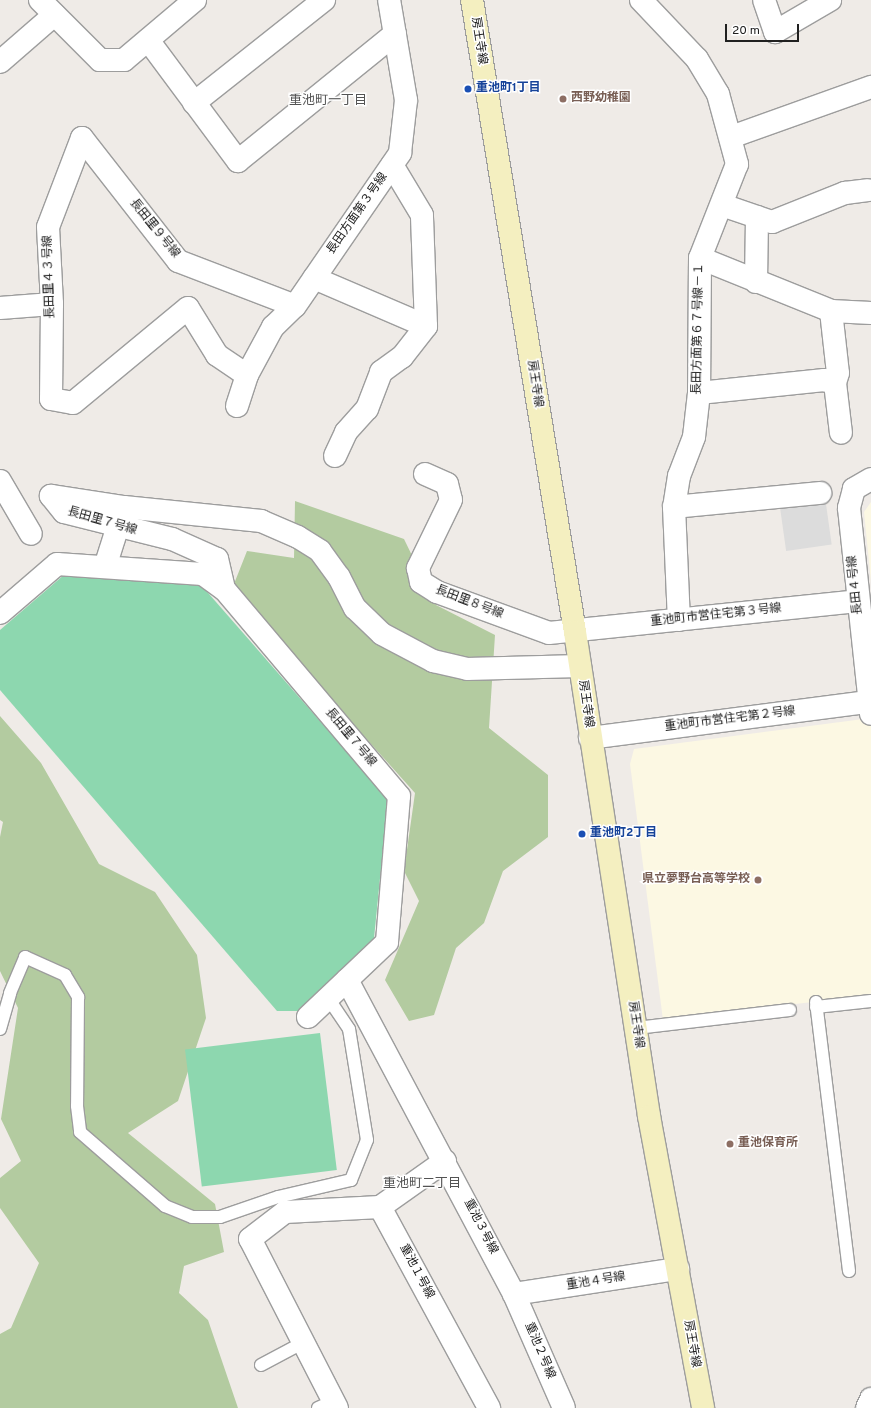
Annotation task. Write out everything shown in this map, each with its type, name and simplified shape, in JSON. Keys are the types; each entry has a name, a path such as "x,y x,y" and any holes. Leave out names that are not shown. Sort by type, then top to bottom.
{"street":[{"path":"0,62 47,7 100,60 124,60 195,0"},
{"path":"194,103 324,0"},
{"name":"長田方面第３号線","path":"237,406 247,375 273,327 295,306 400,153 406,100 389,0"},
{"name":"房王寺線","path":"472,0 575,632 590,738 636,1028 703,1408"},
{"name":"長田方面第６７号線－１","path":"642,0 698,59 718,94 731,137 737,164 700,258 699,393 694,437 679,476 674,506 679,620"},
{"path":"764,0 775,32 830,0"},
{"path":"148,40 238,161 395,34"},
{"path":"731,137 871,88"},
{"name":"長田里４３号線","path":"82,138 48,227 52,304 51,399 73,403 188,308 217,355 247,375"},
{"name":"長田里９号線","path":"82,138 178,261 295,306"},
{"path":"334,456 346,432 367,409 381,372 402,357 426,326 422,215 392,165"},
{"path":"722,205 772,222 845,193 868,190"},
{"path":"756,282 757,218"},
{"path":"700,258 756,282 831,311 871,313"},
{"path":"314,278 426,326"},
{"path":"0,308 52,304"},
{"path":"831,311 838,373 835,383 841,433"},
{"path":"699,393 824,380 835,383"},
{"name":"長田里８号線","path":"425,474 447,484 451,500 418,568 421,582 437,592 549,633 575,632"},
{"name":"長田４号線","path":"870,708 857,601 849,508 854,489 871,479"},
{"path":"0,481 31,534"},
{"path":"674,506 820,493"},
{"name":"長田里７号線","path":"308,1017 387,942 399,796 224,589 217,559 172,540 118,528 64,512 51,496 124,507 261,521 298,537 320,552 339,577 355,608 382,634 433,661 467,669 580,666"},
{"path":"105,567 124,507"},
{"path":"0,613 57,564 203,574 224,589"},
{"name":"重池町市営住宅第３号線","path":"575,632 857,601"},
{"name":"重池町市営住宅第２号線","path":"590,738 870,708"},
{"name":"重池３号線","path":"347,980 445,1161 514,1294"},
{"path":"330,1406 304,1342 250,1239 285,1212 380,1206 445,1161"},
{"name":"重池１号線","path":"380,1206 489,1408"},
{"name":"重池４号線","path":"514,1294 678,1269"},
{"name":"重池２号線","path":"514,1294 564,1408"},
{"path":"867,1408 871,1399"}],"lane":[{"path":"0,1029 10,993 25,957 65,975 78,997 77,1106 80,1132 165,1206 192,1217 220,1217 278,1197 351,1180 367,1140 349,1028 328,998"},
{"path":"848,1271 816,1004 871,1001"},
{"path":"636,1028 790,1010"},
{"path":"261,1365 304,1342"}],"shaded area":[{"path":"825,497 832,545 786,551 779,503"},
{"path":"871,502 871,582 864,512"},
{"name":"県立夢野台高等学校","path":"871,718 871,995 663,1020 630,764 634,749"}],"green space":[{"path":"295,501 404,539 436,605 495,635 489,728 548,775 548,837 503,871 484,923 456,948 434,1015 409,1021 385,980 419,901 404,871 415,793 232,589 247,551 294,558"},
{"path":"65,574 202,586 388,799 374,938 298,1011 277,1011 0,690 0,630"},
{"path":"0,716 41,763 99,864 155,892 197,955 206,1018 178,1101 128,1133 215,1204 224,1252 184,1266 179,1293 208,1320 238,1408 0,1408 0,1334 11,1328 39,1263 0,1208 0,1178 21,1161 1,1119 18,1008 0,971 0,837 3,822 0,820"},
{"path":"320,1033 337,1170 202,1187 185,1050"}],"place":[{"name":"重池町1丁目","path":"468,89"},
{"name":"西野幼稚園","path":"563,99"},
{"name":"重池町2丁目","path":"582,834"},
{"name":"県立夢野台高等学校","path":"758,880"},
{"name":"重池保育所","path":"730,1144"}],"district":[{"name":"重池町一丁目","path":"328,101"},
{"name":"重池町二丁目","path":"422,1184"}]}
